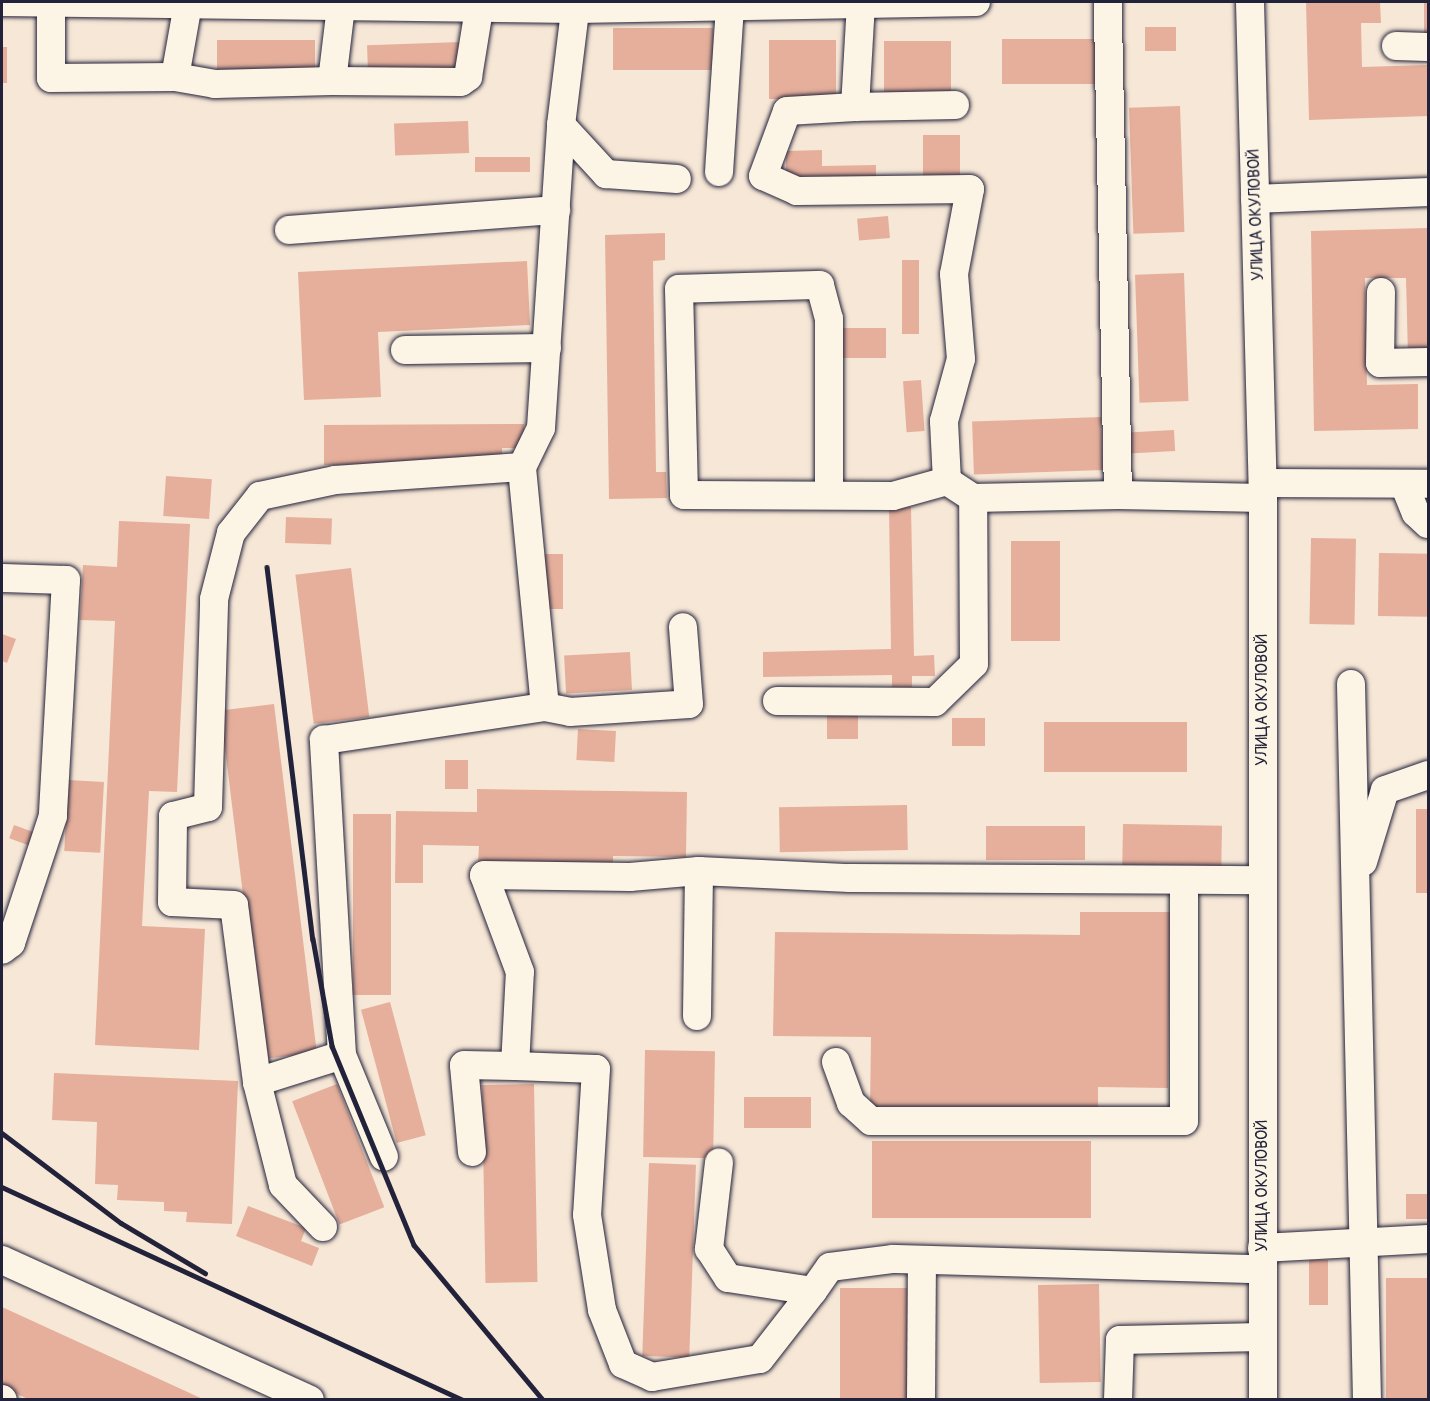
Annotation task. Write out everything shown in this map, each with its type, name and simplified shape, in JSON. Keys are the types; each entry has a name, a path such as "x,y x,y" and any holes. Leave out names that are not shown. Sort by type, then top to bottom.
{"street":[{"path":"2,2 479,9 576,5 730,6 976,2"},
{"path":"51,2 51,78 175,77 215,84 332,81 461,82 468,77 479,9"},
{"path":"1108,2 1118,495"},
{"name":"УЛИЦА ОКУЛОВОЙ","path":"1250,2 1263,491 1263,1400"},
{"path":"855,107 861,3"},
{"path":"175,77 188,4"},
{"path":"546,706 522,468 541,428 561,125 576,5"},
{"path":"719,172 730,6"},
{"path":"332,81 341,7"},
{"path":"1396,46 1428,47"},
{"path":"947,481 944,420 961,359 954,274 970,189 797,191 763,176 787,111 955,105"},
{"path":"561,125 606,174 677,179"},
{"path":"1256,199 1428,192"},
{"path":"289,230 556,210"},
{"path":"829,495 829,319 820,285 679,289 684,495 892,496 947,481 973,498 1263,491 1416,484 1416,513 1428,525"},
{"path":"1381,292 1380,363 1428,362"},
{"path":"405,350 547,348"},
{"path":"323,1227 283,1185 257,1082 234,905 172,902 173,816 208,807 214,599 231,532 260,496 335,480 522,468"},
{"path":"777,701 935,702 974,664 973,498"},
{"path":"2,578 66,580 53,816 11,943 2,950"},
{"path":"384,1157 342,1054 324,740 546,706 570,712 689,704 683,627"},
{"path":"1351,684 1367,1400"},
{"path":"1356,888 1385,790 1428,775"},
{"path":"515,1066 520,972 484,875 630,877 699,871 1184,882 1262,880"},
{"path":"697,1016 699,871"},
{"path":"836,1062 851,1103 871,1121 1184,1121 1184,882"},
{"path":"257,1082 342,1054"},
{"path":"472,1152 464,1065 596,1069 587,1215 602,1310 623,1364 652,1377 760,1359 830,1267 922,1261 1262,1259 1364,1247 1379,1238 1428,1239"},
{"path":"719,1163 709,1249 728,1278 813,1291"},
{"path":"2,1260 310,1400"},
{"path":"921,1400 922,1261"},
{"path":"1120,1399 1120,1341 1262,1337"}],"building":[{"path":"1306,2 1380,2 1381,23 1361,23 1362,67 1428,65 1428,116 1309,120"},
{"path":"1424,2 1428,2 1428,34 1424,34"},
{"path":"1145,27 1176,27 1176,51 1145,51"},
{"path":"613,28 713,28 713,70 613,70"},
{"path":"1002,39 1100,39 1100,84 1002,84"},
{"path":"217,40 315,40 315,77 217,77"},
{"path":"769,40 836,40 836,99 769,99"},
{"path":"884,41 951,41 951,94 884,94"},
{"path":"461,42 462,76 368,79 367,45"},
{"path":"2,47 7,47 7,83 2,83"},
{"path":"1180,106 1184,232 1133,234 1129,108"},
{"path":"468,121 469,153 395,156 394,124"},
{"path":"923,135 960,135 960,180 923,180"},
{"path":"822,150 822,166 876,165 876,181 786,183 786,151"},
{"path":"475,157 530,157 530,172 475,172"},
{"path":"888,216 890,238 859,241 857,219"},
{"path":"1428,228 1428,356 1408,356 1406,278 1365,278 1367,385 1418,384 1418,429 1314,431 1311,231"},
{"path":"665,233 665,260 653,261 656,472 666,472 667,498 609,499 605,235"},
{"path":"902,260 919,260 919,334 902,334"},
{"path":"527,261 530,325 378,332 381,397 304,400 298,272"},
{"path":"1184,273 1188,401 1139,403 1135,275"},
{"path":"842,328 886,328 886,358 842,358"},
{"path":"921,380 925,431 907,432 903,381"},
{"path":"1101,417 1103,470 974,474 972,422"},
{"path":"524,424 524,448 502,448 502,464 324,465 324,425"},
{"path":"1174,430 1175,451 1124,454 1123,433"},
{"path":"166,476 212,479 209,519 163,516"},
{"path":"911,507 914,656 934,655 935,676 912,676 912,687 892,687 892,675 763,677 763,652 891,649 889,508"},
{"path":"286,517 332,519 331,545 285,543"},
{"path":"119,521 190,524 177,792 149,791 142,926 205,929 199,1050 95,1045 115,621 80,620 83,565 117,567"},
{"path":"1311,538 1356,539 1354,625 1309,624"},
{"path":"1011,541 1060,541 1060,641 1011,641"},
{"path":"1379,553 1428,554 1427,617 1378,616"},
{"path":"542,554 563,554 563,609 542,609"},
{"path":"351,568 369,717 314,724 295,575"},
{"path":"2,634 16,639 7,663 2,661"},
{"path":"630,652 632,690 566,693 564,655"},
{"path":"274,704 317,1052 263,1059 220,711"},
{"path":"827,715 858,715 858,739 827,739"},
{"path":"952,718 985,718 985,746 952,746"},
{"path":"1044,722 1187,722 1187,772 1044,772"},
{"path":"578,729 616,731 614,762 576,760"},
{"path":"445,760 468,760 468,789 445,789"},
{"path":"68,780 104,782 100,853 64,851"},
{"path":"477,789 687,792 686,857 613,856 613,864 478,863 479,846 423,845 423,883 395,883 396,811 477,812"},
{"path":"907,805 908,850 780,852 779,807"},
{"path":"1416,809 1428,809 1428,893 1416,893"},
{"path":"353,814 391,814 391,995 353,995"},
{"path":"1123,824 1222,826 1221,867 1122,865"},
{"path":"14,825 39,834 35,847 9,838"},
{"path":"986,826 1085,826 1085,860 986,860"},
{"path":"1080,912 1170,912 1168,1088 1098,1087 1098,1113 870,1110 871,1037 773,1036 775,932 1080,935"},
{"path":"390,1002 426,1135 397,1143 361,1010"},
{"path":"645,1050 715,1051 713,1158 643,1157"},
{"path":"54,1073 238,1081 232,1224 186,1222 187,1212 164,1211 164,1202 117,1200 118,1185 95,1184 97,1122 52,1120"},
{"path":"337,1084 384,1207 339,1224 292,1101"},
{"path":"534,1084 537,1282 485,1283 482,1085"},
{"path":"744,1097 811,1097 811,1128 744,1128"},
{"path":"872,1141 1091,1141 1091,1218 872,1218"},
{"path":"649,1163 696,1165 689,1358 642,1356"},
{"path":"1406,1194 1428,1194 1428,1219 1406,1219"},
{"path":"248,1206 306,1228 301,1241 319,1248 312,1266 236,1236"},
{"path":"1309,1260 1328,1260 1328,1305 1309,1305"},
{"path":"1386,1278 1428,1278 1428,1400 1386,1400"},
{"path":"1099,1284 1101,1382 1040,1383 1038,1285"},
{"path":"840,1288 908,1288 908,1400 840,1400"},
{"path":"2,1307 205,1400 30,1400 2,1387"}],"railway":[{"path":"267,567 313,939 332,1046 414,1245 543,1400"},
{"path":"2,1133 121,1223 205,1273"},
{"path":"2,1187 463,1400"}]}
